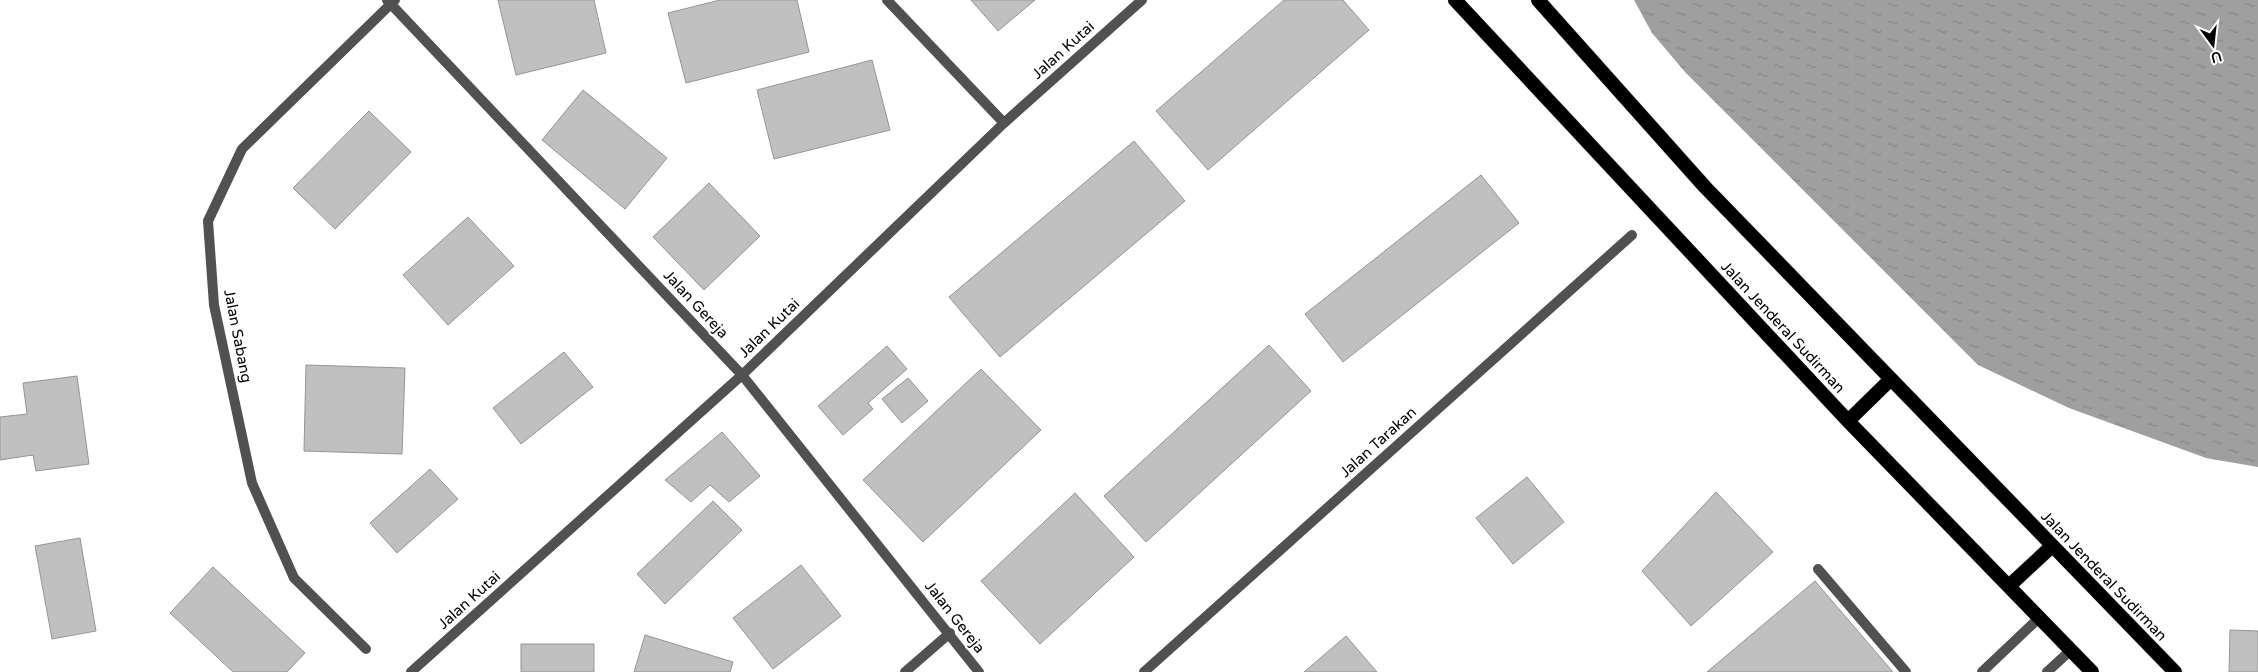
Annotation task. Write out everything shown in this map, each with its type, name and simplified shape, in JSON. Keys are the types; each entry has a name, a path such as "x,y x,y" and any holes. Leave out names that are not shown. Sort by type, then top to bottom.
{"highway":[{"name":"Jalan Jenderal Sudirman","path":"1455,0 1848,421 2092,672"},
{"name":"Jalan Jenderal Sudirman","path":"1538,0 1705,187 2175,672"},
{"path":"1848,421 1890,380"},
{"path":"2009,586 2052,546"}],"street":[{"path":"887,0 1004,123"},
{"name":"Jalan Kutai","path":"411,672 742,375 1004,123 1142,0"},
{"name":"Jalan Gereja","path":"391,1 742,375 979,672"},
{"name":"Jalan Sabang","path":"366,649 294,578 252,483 214,304 208,222 242,149 391,1"},
{"name":"Jalan Tarakan","path":"1144,672 1632,235"},
{"path":"1818,569 1906,672"},
{"path":"1982,672 2039,618"},
{"path":"905,672 950,634"},
{"path":"2047,672 2070,650"}],"water":[{"path":"1634,0 2258,0 2258,467 2206,458 2069,408 1978,365 1685,72 1652,33"}],"building":[{"path":"498,0 594,0 606,53 516,75"},
{"path":"720,0 797,0 809,52 686,83 668,13"},
{"path":"971,0 1035,0 998,31"},
{"path":"1284,0 1343,0 1369,30 1208,170 1156,111"},
{"path":"872,60 890,130 774,159 757,90"},
{"path":"583,90 667,158 625,209 542,140"},
{"path":"369,111 411,152 335,229 293,188"},
{"path":"1134,141 1185,201 1000,357 949,297"},
{"path":"1481,175 1519,223 1343,362 1305,314"},
{"path":"709,183 760,236 704,290 653,237"},
{"path":"468,217 514,266 448,325 403,275"},
{"path":"1269,345 1311,391 1146,542 1104,496"},
{"path":"887,346 907,369 868,403 873,409 843,435 818,406"},
{"path":"564,352 593,387 521,444 493,408"},
{"path":"306,365 405,368 402,454 304,451"},
{"path":"981,369 1041,430 923,542 863,480"},
{"path":"77,376 89,464 36,471 33,455 0,460 0,417 27,414 23,383"},
{"path":"908,378 928,401 902,423 882,399"},
{"path":"722,432 760,476 729,502 710,485 691,502 665,480"},
{"path":"430,469 458,499 397,553 370,523"},
{"path":"1527,477 1564,522 1513,564 1476,518"},
{"path":"1716,492 1773,552 1691,626 1642,571"},
{"path":"1075,493 1134,557 1040,644 981,581"},
{"path":"713,501 742,530 665,604 637,574"},
{"path":"80,538 96,631 52,639 35,546"},
{"path":"801,565 841,616 773,669 733,618"},
{"path":"213,567 305,653 287,672 233,672 170,613"},
{"path":"1815,581 1893,672 1707,672"},
{"path":"2230,630 2258,631 2258,672 2229,672"},
{"path":"645,635 733,662 730,672 634,672"},
{"path":"1346,636 1377,672 1304,672"},
{"path":"521,644 594,644 594,672 521,672"}]}
